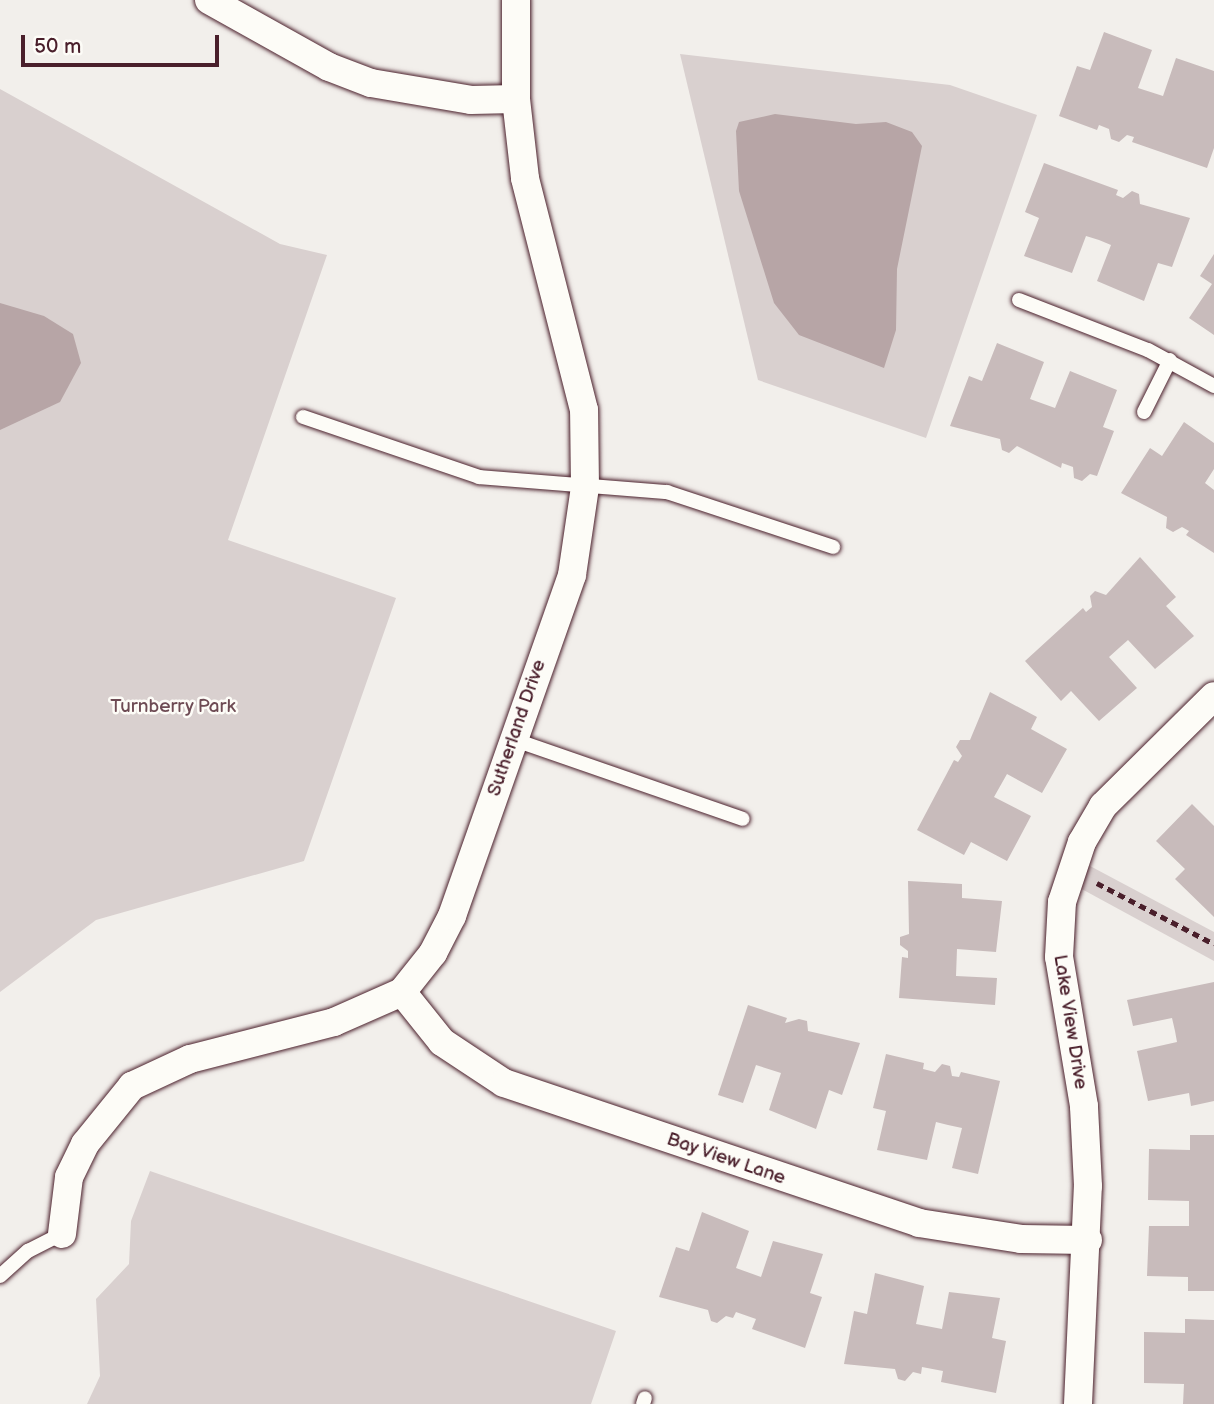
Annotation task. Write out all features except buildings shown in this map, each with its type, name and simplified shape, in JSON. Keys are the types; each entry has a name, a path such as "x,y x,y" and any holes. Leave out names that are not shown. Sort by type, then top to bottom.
{"street":[{"path":"209,0 329,67 371,83 471,100 516,99"},
{"name":"Sutherland Drive","path":"62,1234 69,1177 100,1120 132,1086 190,1059 334,1022 402,992 433,953 452,916 512,738 572,575 585,487 584,410 525,178 516,99 516,0"},
{"name":"Lake View Drive","path":"1078,1404 1088,1240 1084,1106 1059,957 1060,915 1070,869 1087,830 1116,789 1214,696"},
{"name":"Bay View Lane","path":"402,992 442,1042 504,1083 919,1223 1003,1237 1088,1240"}],"lane":[{"path":"1019,300 1170,360 1214,386"},
{"path":"1144,412 1170,360"},
{"path":"303,416 479,477 691,498 834,547"},
{"path":"512,738 743,819"},
{"path":"0,1276 28,1251 62,1234"}],"path":[{"path":"1070,869 1214,944"}],"green space":[{"path":"680,54 950,85 1037,115 926,438 758,380"},
{"name":"Turnberry Park","path":"0,89 280,244 327,255 228,540 396,598 304,861 96,920 0,992"},
{"path":"1075,858 1214,932 1214,961 1067,881"},
{"path":"150,1171 616,1331 591,1404 87,1404 100,1376 96,1299 129,1264 131,1221"}],"shaded area":[{"path":"775,114 856,124 886,122 912,132 922,146 897,269 896,330 884,368 799,335 774,303 739,191 736,131 739,122"},
{"path":"0,303 44,316 73,334 81,363 60,402 0,430"}]}
